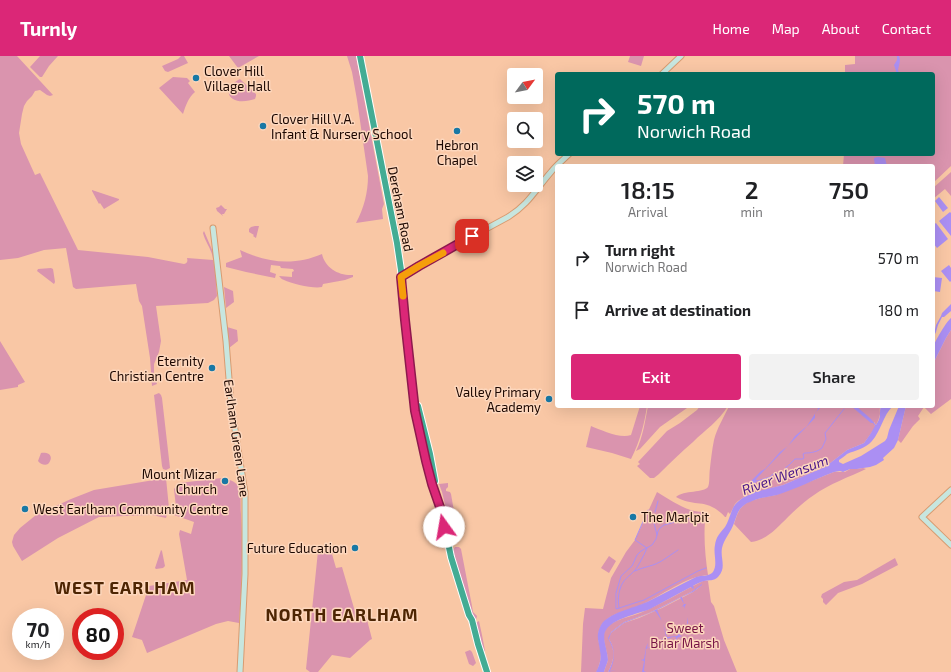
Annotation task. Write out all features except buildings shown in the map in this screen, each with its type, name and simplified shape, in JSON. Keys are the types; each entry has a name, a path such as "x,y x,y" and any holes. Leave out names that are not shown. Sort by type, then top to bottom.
{"highway":[{"name":"Dereham Road","path":"360,56 397,243 413,391 430,454 450,551 469,615 468,622 473,636 478,644 487,672"}],"street":[{"path":"664,72 681,56"},
{"path":"558,164 567,156"},
{"path":"401,277 421,264 520,210 555,167"},
{"name":"Earlham Green Lane","path":"213,228 226,341 231,404 245,492 246,574 240,672"},
{"path":"951,490 922,516 951,545"}],"green space":[{"path":"0,56 17,56 53,95 47,95 40,90 35,91 24,106 19,133 21,144 35,175 40,173 78,250 148,257 184,264 187,262 187,258 213,260 212,253 203,233 204,231 213,252 217,296 214,300 208,303 156,306 161,341 159,352 154,364 154,374 157,384 152,386 150,358 142,306 139,301 136,284 76,289 73,287 66,248 44,250 18,258 0,260"},
{"path":"40,56 58,56 42,77 40,77 30,67"},
{"path":"181,56 184,56 188,63 168,72 165,71 162,66 178,59"},
{"path":"229,56 259,56 238,68"},
{"path":"347,56 356,56 384,204 382,209 383,219 356,223 365,200 368,176 357,100 352,72"},
{"path":"630,56 644,56 641,66 628,62"},
{"path":"855,56 951,56 951,166 935,181 935,164 843,164 844,156 935,156 935,72 845,72 845,65 855,64"},
{"path":"173,77 187,78 190,81 188,83 195,92 189,99 183,114 159,88"},
{"path":"240,79 256,94 255,99 241,101 230,97 230,88"},
{"path":"951,172 951,196 945,189 935,197 935,186"},
{"path":"92,190 119,200 104,209 100,203 99,204"},
{"path":"221,205 227,209 224,214 222,214 223,216 217,211 216,208"},
{"path":"259,226 256,238 249,232 251,227"},
{"path":"240,250 261,258 281,261 301,260 322,254 326,263 333,270 343,274 353,275 353,277 323,284 322,287 314,287 303,286 282,279 279,276 292,277 292,272 294,271 293,269 281,268 280,266 271,265 270,272 276,274 275,278 226,267 226,263 242,257"},
{"path":"38,269 53,269 54,284 37,271"},
{"path":"224,287 233,291 234,302 226,308"},
{"path":"227,327 237,330 238,341 229,348"},
{"path":"951,330 951,399 931,414 925,408 935,408 935,360"},
{"path":"0,341 25,382 18,385 18,387 0,390"},
{"path":"159,393 162,398 170,468 166,470 163,469 162,466 154,395"},
{"path":"639,408 647,408 641,433 631,459 586,447 591,426 616,435 631,435"},
{"path":"648,408 687,408 660,427 640,449 636,451 642,435"},
{"path":"698,408 726,408 716,421 659,474 654,478 650,478 637,466 640,464 638,462 667,431"},
{"path":"728,408 880,408 876,425 874,422 875,428 864,443 847,450 825,467 783,485 747,495 735,504 730,514 728,512 726,517 719,511 707,505 689,502 676,497 684,493 706,489 708,487 714,440"},
{"path":"906,408 923,408 918,416 920,419 901,443 898,440"},
{"path":"41,453 47,453 51,457 48,464 45,465 38,461"},
{"path":"850,469 866,469 833,484 811,497 762,539 751,542 734,524 740,509 750,501 776,495 834,472 845,472"},
{"path":"166,478 169,508 166,518 152,515 99,517 58,538 22,561 13,546 12,542 14,535 36,515 71,499 94,490"},
{"path":"222,478 231,480 237,484 240,496 242,555 239,623 228,621 216,624 147,653 142,640 132,637 149,586 187,580 179,534 180,530 191,534 194,522 174,515 176,507 174,489 179,483"},
{"path":"448,483 446,491 450,492 451,494 459,540 457,543 453,544 451,542 447,519 449,518 439,484"},
{"path":"657,492 674,503 693,511 706,512 705,544 708,575 691,579 641,605 607,619 599,630 598,634 601,656 597,671 581,672 585,608 603,609 611,578 626,552 635,540"},
{"path":"338,546 339,551 332,554 336,568 342,567 356,615 365,612 372,639 350,658 332,655 318,672 310,672 306,669 318,551"},
{"path":"455,547 459,547 461,549 473,612 477,616 476,620 473,619 452,551"},
{"path":"161,550 165,566 163,568 156,569 155,568"},
{"path":"609,556 616,561 609,573 601,568"},
{"path":"895,558 898,565 862,584 838,593 826,605 823,602 821,597 822,594 844,582 857,580"},
{"name":"Sweet Briar Marsh","path":"703,581 708,581 711,602 714,606 724,640 737,672 609,672 612,664 608,672 604,672 608,657 604,633 608,627 616,621 640,613","holes":["702,585 693,592 662,608 624,623 611,633 610,636 611,632 624,622 649,613"]},
{"path":"479,621 485,651 483,652 475,623"},
{"path":"470,650 476,663 473,666 469,664 465,652"}],"shaded area":[{"path":"897,56 899,56 900,63 898,72 896,72 894,65 897,60"},
{"path":"874,158 885,158 886,164 875,164"},
{"path":"939,197 948,208 943,212 935,201"},
{"path":"950,212 951,213 951,236 939,221"},
{"path":"935,224 948,239 937,248 935,246"},
{"path":"949,265 951,268 950,282 941,271"},
{"path":"935,277 942,278 940,292 935,291"},
{"path":"951,304 951,311 942,317 935,334 936,325 942,313"},
{"path":"951,318 951,330 935,360 935,343"},
{"path":"853,408 858,408 876,425 880,417 880,408 892,408 872,441 866,446 847,454 839,460 839,462 843,464 861,456 885,441 898,408 906,408 898,440 894,448 883,458 884,460 876,465 850,469 843,472 834,472 784,493 756,500 743,506 738,512 733,526 723,545 723,566 718,577 713,580 698,583 693,586 693,589 691,587 650,609 626,617 609,626 604,636 608,662 604,672 596,672 601,657 598,632 604,621 615,614 647,602 696,577 711,574 715,566 716,540 726,525 732,509 742,498 753,493 751,483 752,480 765,469 780,452 788,446 756,479 757,481 753,486 755,492 783,485 825,467 847,450 864,443 875,426"},
{"path":"815,414 815,418 788,446 795,436 807,426"},
{"path":"702,584 693,592 682,597 684,604 680,598 657,610 662,621 655,611 624,623 611,633 609,639 613,647 614,656 608,638 611,632 624,622 649,613 691,592"},
{"path":"687,617 688,623 679,635 682,636 677,638 675,644 676,637 673,637 646,649 644,671 646,672 642,672 644,661 641,660 644,659 646,647 648,643 647,648 666,637 663,623 667,637 677,636 687,624"},
{"path":"614,658 610,671 616,670 608,672"}],"waterway":[{"name":"River Wensum","path":"757,481 770,477 773,474 786,472 786,467 795,459 803,459 803,454 822,448 826,439 825,433 844,409"},
{"path":"655,512 658,501"},
{"path":"619,608 618,600 621,586 624,580 637,568 647,548 635,540 648,510"},
{"path":"701,515 664,525 660,528 652,545 641,551 637,555 632,566 621,576 616,593 616,609 644,600 706,568"},
{"path":"654,523 657,535"},
{"path":"635,571 656,564 678,550"}],"slow traffic":[{"path":"403,296 401,277 443,253"}],"place":[{"name":"Clover Hill Village Hall","path":"196,78"},
{"name":"Clover Hill V.A. Infant & Nursery School","path":"263,126"},
{"name":"Hebron Chapel","path":"457,131"},
{"name":"Eternity Christian Centre","path":"212,368"},
{"name":"Valley Primary Academy","path":"549,399"},
{"name":"Mount Mizar Church","path":"225,481"},
{"name":"West Earlham Community Centre","path":"25,509"},
{"name":"The Marlpit","path":"633,517"},
{"name":"Future Education","path":"355,548"}],"district":[{"name":"WEST EARLHAM","path":"125,588"},
{"name":"NORTH EARLHAM","path":"342,615"}],"route":[{"path":"444,527 442,513 432,484 415,411 401,277 472,236"}]}
